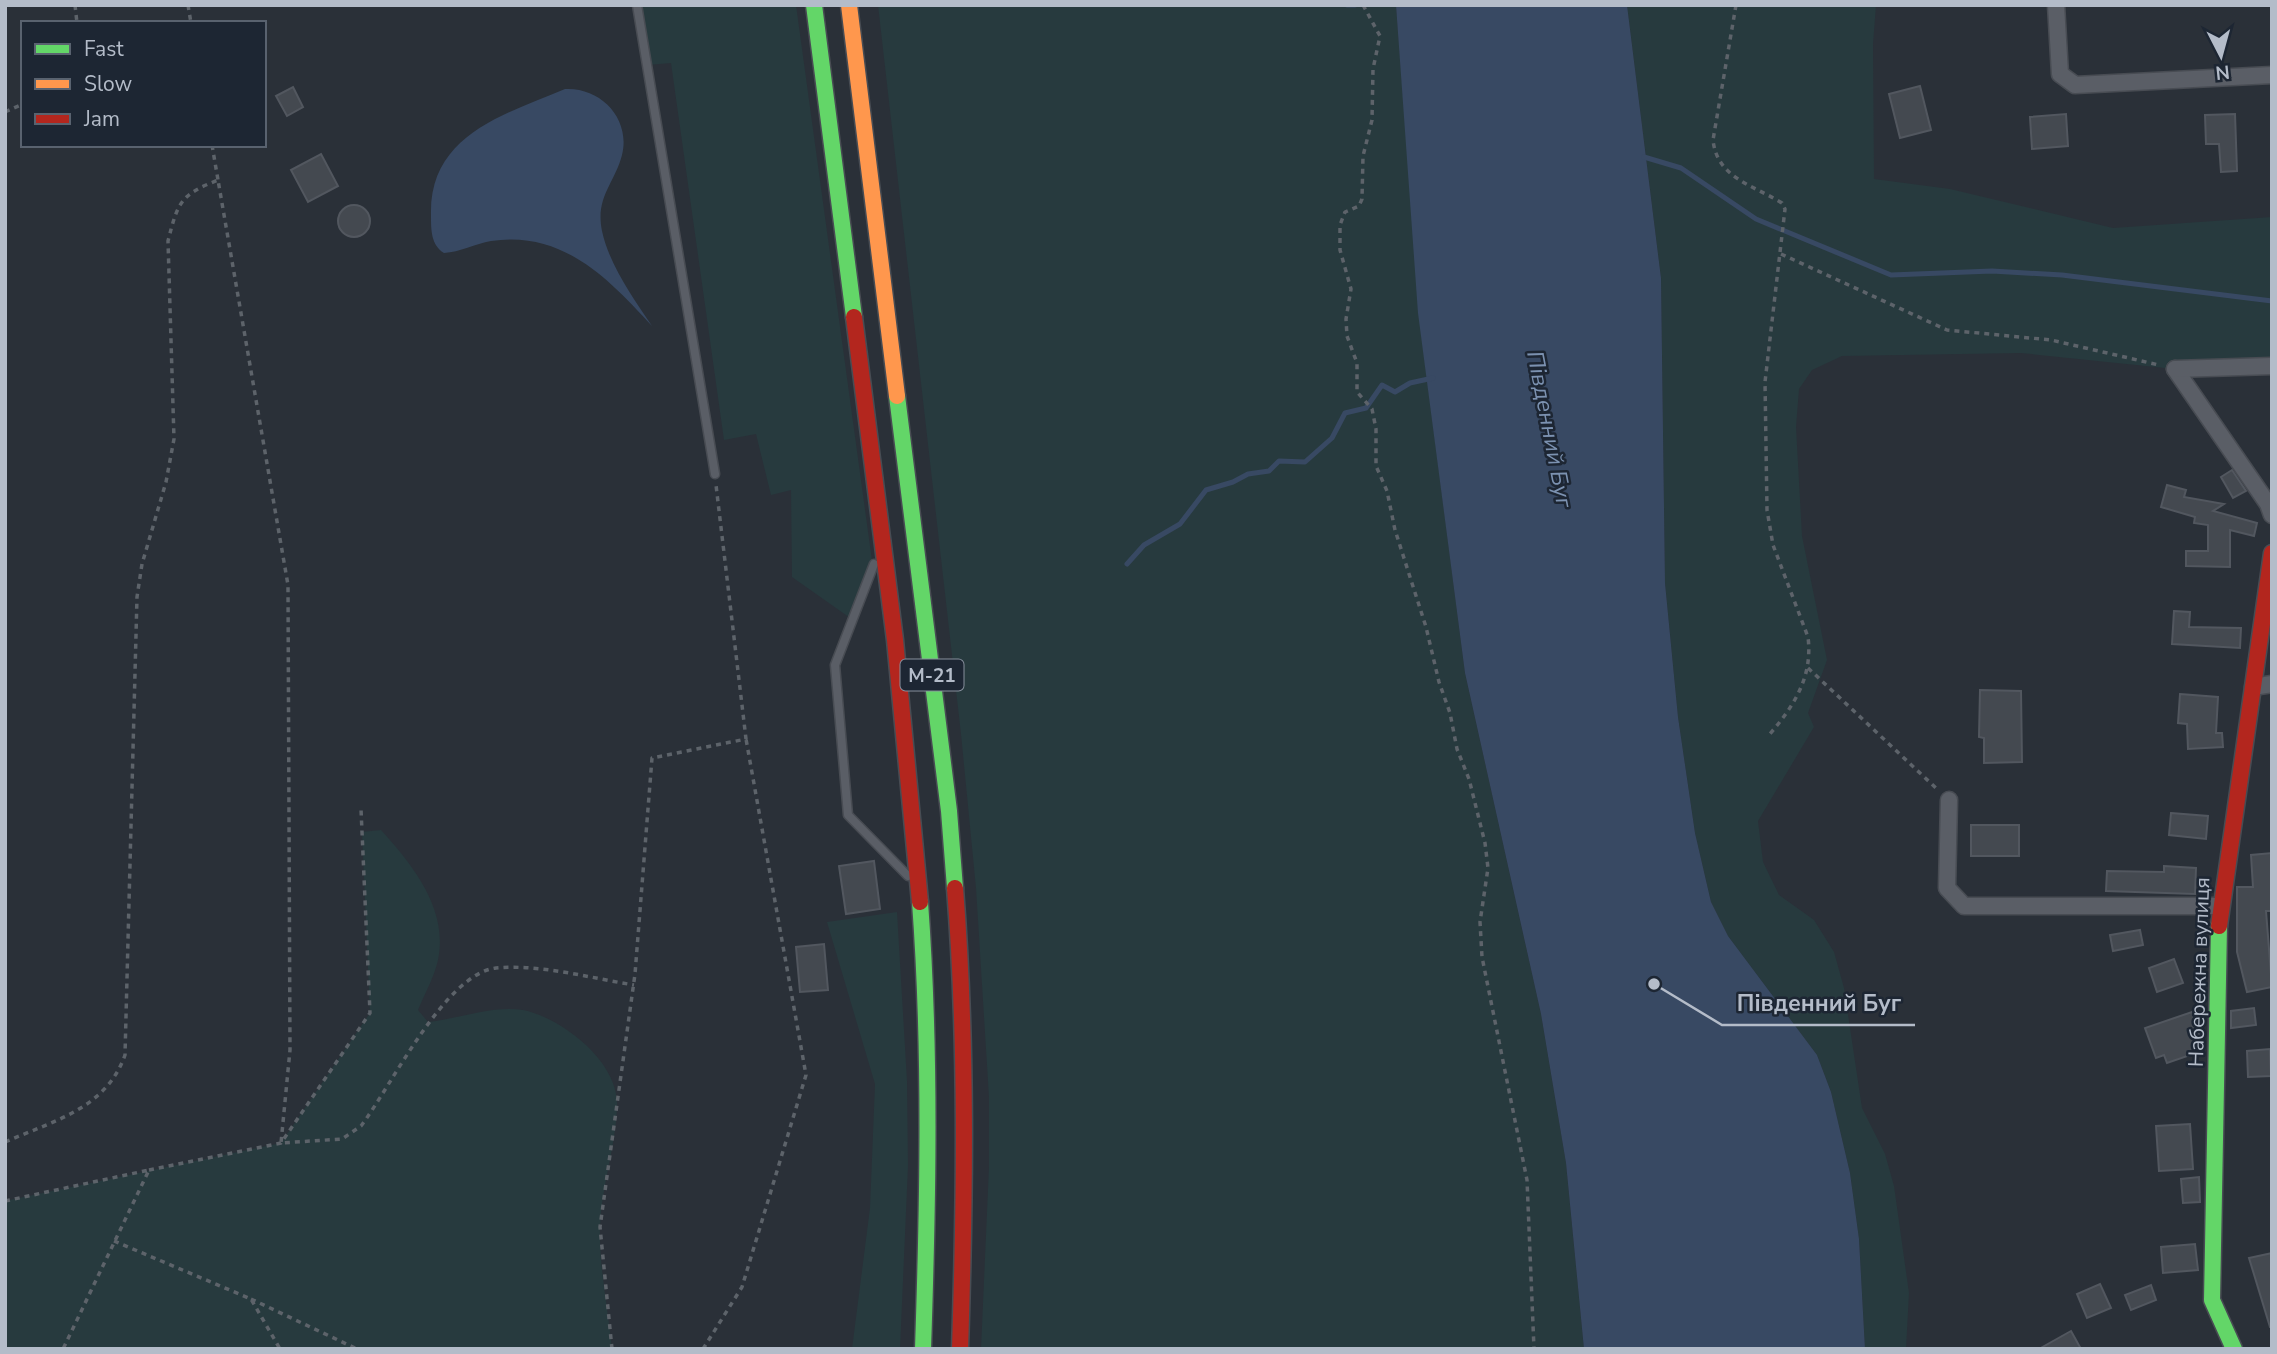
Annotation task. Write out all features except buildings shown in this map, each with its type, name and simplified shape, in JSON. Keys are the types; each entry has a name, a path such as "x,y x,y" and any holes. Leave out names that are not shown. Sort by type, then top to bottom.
{"main road":[{"name":"М-21","path":"814,5 883,542 962,981 966,1137 960,1349"},
{"name":"М-21","path":"849,5 931,813 919,887 926,983 930,1153 923,1349"},
{"name":"Набережна вулиця","path":"2234,1349 2212,1300 2219,906 2272,553"}],"street":[{"path":"2056,5 2060,74 2075,85 2272,75"},
{"path":"2175,369 2272,366"},
{"path":"2175,369 2268,504 2272,515"},
{"path":"2253,687 2272,684"},
{"path":"1949,800 1947,888 1964,906 2219,906"}],"lane":[{"path":"637,5 715,474"},
{"path":"883,542 835,665 848,815 919,887"}],"path":[{"path":"1363,5 1380,36 1373,69 1372,120 1363,156 1362,199 1359,206 1345,212 1339,233 1341,258 1351,289 1346,318 1347,336 1357,363 1357,392 1372,409 1376,429 1376,466 1387,491 1395,530 1426,627 1457,749 1469,779 1485,842 1488,868 1480,922 1482,957 1527,1180 1534,1349"},
{"path":"1736,5 1713,140 1715,156 1723,167 1782,203 1785,209 1765,382 1767,510 1773,545 1808,637 1808,668 1801,691 1769,735"},
{"path":"5,112 21,105"},
{"path":"212,147 288,585 290,1051 281,1143"},
{"path":"5,1142 89,1106 113,1083 125,1055 137,597 142,564 171,463 174,439 168,242 176,212 190,191 218,180"},
{"path":"1780,253 1947,330 2051,340 2175,369"},
{"path":"703,1349 741,1287 806,1076 746,739 715,474"},
{"path":"1808,668 1949,800"},
{"path":"612,1349 600,1227 634,985 652,758 746,739"},
{"path":"281,1143 370,1013 361,809"},
{"path":"5,1200 281,1143 342,1139 361,1126 443,1003 464,981 493,968 522,967 634,985"},
{"path":"63,1349 149,1170"},
{"path":"114,1241 251,1299 357,1349"},
{"path":"251,1299 280,1349"}],"green space":[{"path":"637,5 796,5 873,568 853,620 792,577 791,490 771,495 756,434 724,440 671,63 647,65"},
{"path":"878,5 1396,5 1422,340 1465,673 1541,1014 1566,1163 1584,1349 981,1349 989,1167 989,1097 976,888"},
{"path":"1627,5 1876,5 1873,44 1874,179 1950,189 2113,228 2272,217 2272,366 2175,369 2021,353 1842,356 1812,370 1799,389 1796,427 1802,536 1827,660 1808,713 1814,727 1758,821 1763,862 1779,895 1814,920 1834,952 1844,988 1862,1108 1885,1154 1894,1186 1909,1293 1906,1349 1865,1349 1859,1239 1850,1173 1831,1092 1817,1055 1728,936 1711,902 1695,833 1678,717 1665,583 1661,278"},
{"path":"381,830 424,886 437,919 440,936 438,961 418,1010 428,1022 500,1009 523,1010 554,1022 570,1032 598,1058 609,1074 617,1106 601,1212 600,1242 612,1349 5,1349 5,1201 281,1143 370,1013 362,832"},
{"path":"897,912 907,1081 908,1166 900,1349 852,1349 870,1208 875,1084 827,922"}],"water":[{"path":"1396,5 1627,5 1661,278 1665,583 1678,717 1695,833 1711,902 1728,936 1817,1055 1831,1092 1850,1173 1859,1239 1865,1349 1584,1349 1566,1163 1541,1014 1465,673 1418,313"},
{"path":"565,89 590,93 601,100 610,108 622,129 622,155 601,209 602,231 616,268 652,326 600,275 562,250 540,243 516,240 491,241 444,253 434,241 431,221 434,187 443,165 457,146 496,118"}],"waterway":[{"path":"1347,5 1355,5"},
{"path":"1644,157 1681,168 1756,219 1891,275 1992,271 2062,275 2272,301"},
{"path":"1127,564 1144,545 1180,524 1206,490 1233,482 1248,474 1269,471 1279,461 1305,462 1332,438 1345,413 1366,408 1382,385 1395,392 1410,383 1433,378"}],"traffic: fast":[{"path":"814,5 854,317"},
{"path":"897,396 949,811 955,888"},
{"path":"920,902 928,1126 923,1349"},
{"path":"2219,926 2212,1300 2234,1349"}],"traffic: slow":[{"path":"849,5 897,396"}],"traffic: jam":[{"path":"854,317 895,640 920,902"},
{"path":"2219,926 2272,553"},
{"path":"955,888 962,1003 964,1118 960,1349"}],"place":[{"name":"Південний Буг","path":"1654,984"}]}
